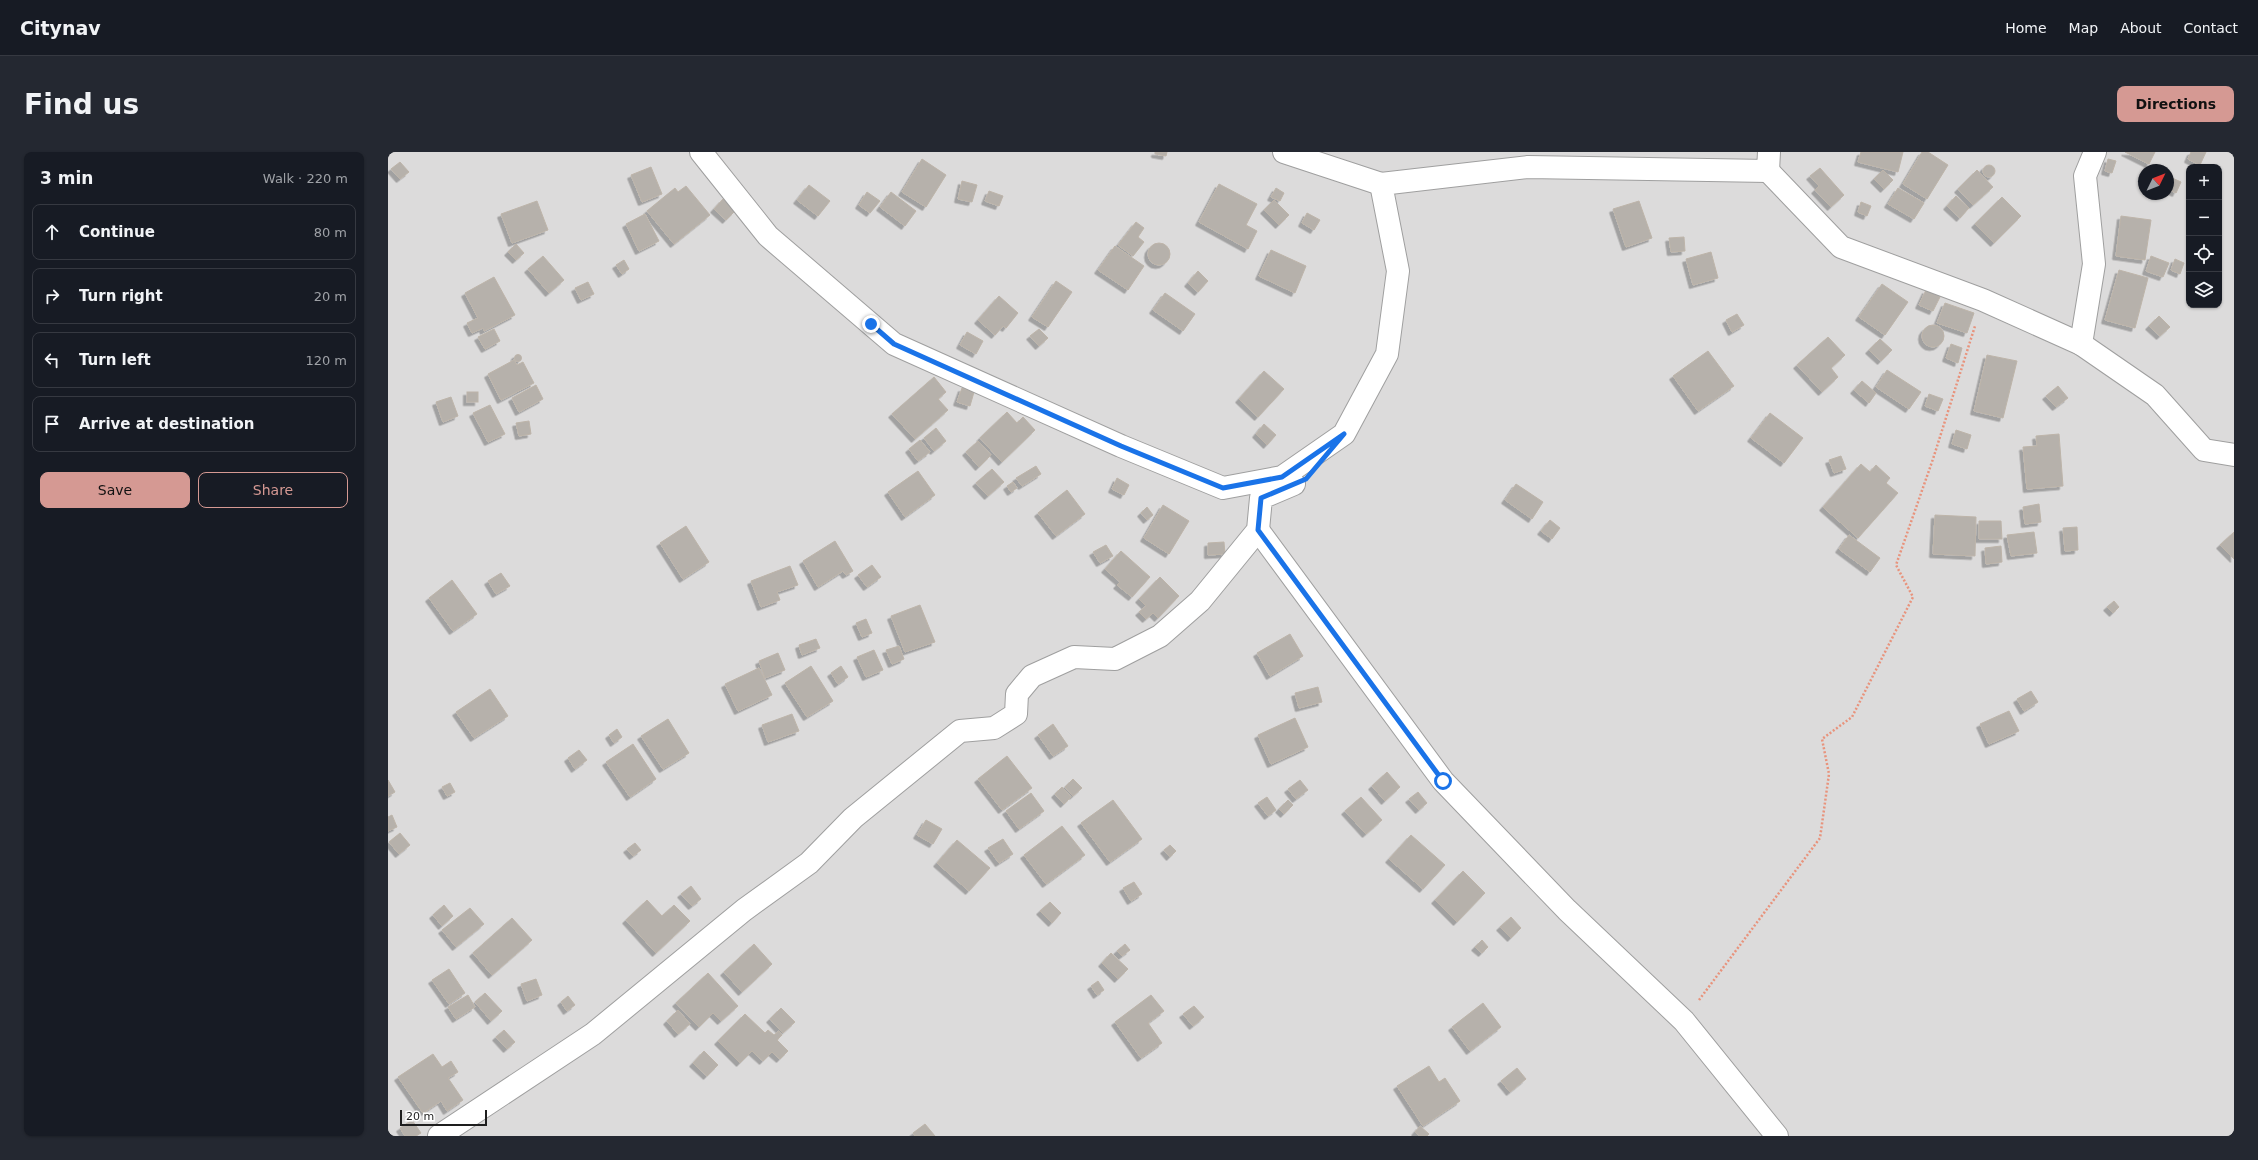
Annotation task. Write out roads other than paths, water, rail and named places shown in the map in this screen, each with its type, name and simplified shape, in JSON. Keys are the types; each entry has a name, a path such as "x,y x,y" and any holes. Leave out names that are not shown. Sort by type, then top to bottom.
{"street":[{"path":"702,152 768,236 894,344 1121,446 1223,488 1282,477 1344,434"},
{"path":"1284,152 1380,184 1528,167 1768,162 1841,247 1983,300 2081,344 2155,395 2204,450 2234,455"},
{"path":"2081,344 2094,264 2085,176 2095,152"},
{"path":"439,1136 593,1034 744,910 809,863 853,818 960,731 994,728 1016,714 1017,694 1032,676 1074,657 1115,659 1160,636 1200,601 1258,530 1261,498 1306,479 1344,434 1387,354 1398,271 1380,184"},
{"path":"1258,530 1443,781 1567,910 1684,1021 1777,1136"}]}
